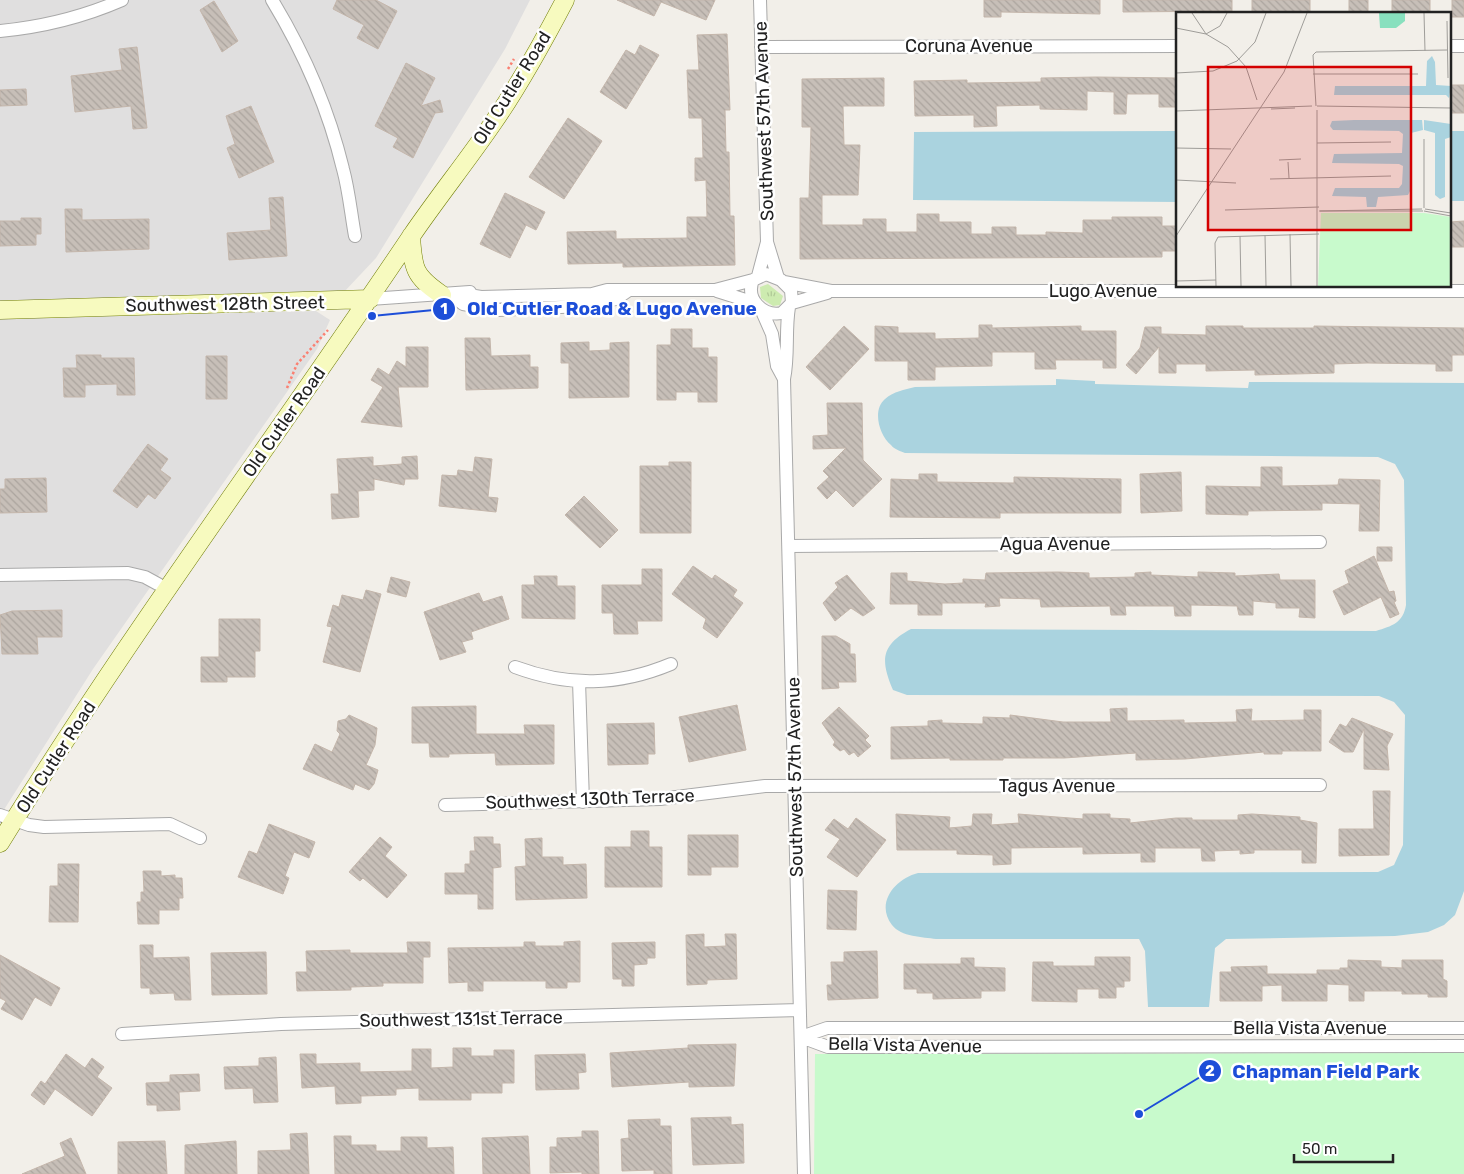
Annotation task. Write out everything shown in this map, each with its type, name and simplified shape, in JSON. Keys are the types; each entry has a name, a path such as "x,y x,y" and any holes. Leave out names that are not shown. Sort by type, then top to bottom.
{"main road":[{"name":"Old Cutler Road","path":"0,843 7,818 370,299 412,236 492,125 546,37 565,0"},
{"path":"412,236 412,258 417,274 424,283 452,294"},
{"name":"Southwest 128th Street","path":"0,310 370,299"}],"street":[{"path":"0,31 35,28 122,0"},
{"path":"272,0 307,69 326,116 344,169 355,236"},
{"name":"Southwest 57th Avenue","path":"760,0 767,242 781,280"},
{"name":"Coruna Avenue","path":"761,47 1176,46"},
{"name":"Southwest 57th Avenue","path":"755,278 767,242"},
{"path":"766,274 781,280 831,291 790,305 776,314 758,306 750,291 755,278 766,274"},
{"name":"Southwest 128th Street","path":"370,299 452,294 481,289 543,286 589,286 607,290 715,290 755,278"},
{"path":"781,280 792,294 790,305"},
{"name":"Southwest 128th Street","path":"452,294 463,304 498,310 566,308 595,304 616,299 629,290"},
{"name":"Southwest 128th Street","path":"715,290 758,306"},
{"name":"Lugo Avenue","path":"831,291 1464,291"},
{"name":"Southwest 57th Avenue","path":"790,305 786,326 788,364 784,379 804,1174"},
{"name":"Southwest 57th Avenue","path":"758,306 772,334 777,366 784,379"},
{"name":"Agua Avenue","path":"789,546 1320,542"},
{"path":"0,575 128,573 145,577 167,589"},
{"path":"515,666 540,676 579,681 632,678 671,664"},
{"path":"579,681 583,802"},
{"name":"Tagus Avenue","path":"795,787 1320,785"},
{"name":"Southwest 130th Terrace","path":"445,805 676,798 734,789 795,787"},
{"path":"7,818 29,826 44,827 170,824 200,838"},
{"name":"Southwest 131st Terrace","path":"122,1034 281,1024 800,1010"},
{"name":"Bella Vista Avenue","path":"801,1037 827,1028 1464,1028"},
{"name":"Bella Vista Avenue","path":"801,1037 828,1047 1464,1046"}],"shaded area":[{"path":"0,0 530,0 505,49 376,258 344,292 0,301"},
{"path":"316,311 330,320 317,349 93,669 0,816 0,319"}],"green space":[{"path":"768,284 783,296 780,305 773,306 761,298 760,287"},
{"path":"1464,1053 1464,1174 814,1174 815,1054"}],"water":[{"path":"1176,131 1176,202 913,200 914,132"},
{"path":"1452,131 1464,131 1464,201 1452,201"},
{"path":"1056,379 1095,381 1095,384 1248,388 1249,382 1464,383 1464,891 1455,915 1444,925 1428,932 1395,936 1226,939 1215,948 1209,1007 1148,1007 1145,951 1139,939 936,939 906,934 892,925 887,917 886,908 890,893 902,881 918,873 1378,872 1394,865 1403,845 1405,715 1394,702 1379,696 907,695 893,690 886,670 886,654 894,641 911,629 1376,631 1396,623 1405,611 1404,480 1395,464 1378,457 905,453 894,448 880,429 878,416 881,404 888,396 896,392 915,387 1056,385"}],"building":[{"path":"337,0 376,0 397,11 378,49 357,38 364,25 333,9"},
{"path":"617,0 715,0 706,20 661,2 654,16"},
{"path":"984,0 1100,0 1100,14 1001,12 1001,17 984,17"},
{"path":"1123,0 1232,0 1232,11 1123,12"},
{"path":"1252,0 1310,0 1310,12 1252,12"},
{"path":"1349,0 1368,0 1368,12 1349,12"},
{"path":"1392,0 1430,0 1430,12 1392,12"},
{"path":"1452,0 1464,0 1464,17 1452,17"},
{"path":"214,1 238,41 222,52 200,10"},
{"path":"727,34 730,110 725,110 726,152 729,152 730,216 734,216 735,265 623,267 623,263 568,264 567,232 616,231 616,239 687,238 687,217 707,217 706,180 695,181 695,158 703,158 702,118 689,118 687,70 699,70 697,35"},
{"path":"640,45 659,55 626,109 600,92 626,50 635,55"},
{"path":"137,47 147,128 133,129 131,106 75,112 71,76 122,70 119,49"},
{"path":"406,63 435,78 421,106 440,100 443,112 435,113 413,158 393,147 398,138 375,126"},
{"path":"884,78 884,106 843,106 844,145 860,145 858,195 822,195 822,225 863,225 863,219 886,219 886,232 917,232 917,214 939,214 939,222 971,222 971,234 992,234 992,227 1016,227 1016,235 1046,235 1046,232 1083,233 1083,220 1112,220 1112,217 1162,217 1162,226 1176,226 1176,251 1162,251 1162,257 800,259 800,198 809,198 811,127 802,127 802,79"},
{"path":"1041,78 1176,78 1176,107 1159,107 1159,94 1127,94 1126,114 1114,114 1114,92 1087,91 1087,110 1040,109 1040,105 996,106 997,126 974,127 974,115 915,116 914,81 967,80 967,83 1041,82"},
{"path":"1452,85 1464,85 1464,113 1452,113"},
{"path":"26,89 27,105 0,106 0,90"},
{"path":"251,106 274,162 239,178 227,148 235,144 226,116"},
{"path":"568,118 602,141 564,199 529,177"},
{"path":"505,193 545,212 536,230 526,225 510,258 480,244"},
{"path":"283,197 287,256 229,260 227,233 271,230 269,198"},
{"path":"65,209 82,209 82,220 149,219 149,249 66,252"},
{"path":"21,218 41,218 41,234 36,234 36,245 0,246 0,221 21,221"},
{"path":"1464,221 1464,247 1452,247 1452,222"},
{"path":"979,325 992,325 992,328 1081,326 1081,331 1116,331 1116,368 1103,368 1103,360 1055,360 1056,369 1035,369 1035,352 992,352 992,366 935,367 935,380 908,380 908,361 875,361 875,326 898,327 898,333 935,333 935,339 979,338"},
{"path":"844,326 869,349 830,390 806,367"},
{"path":"1206,326 1243,326 1243,328 1314,328 1314,326 1464,328 1464,355 1452,355 1452,371 1436,371 1436,364 1367,363 1334,364 1334,373 1255,375 1255,370 1206,371 1206,364 1176,364 1176,373 1159,373 1159,347 1136,374 1126,365 1140,348 1145,327 1161,327 1161,334 1206,335"},
{"path":"671,329 692,329 692,348 708,348 708,357 717,357 717,402 698,402 698,392 676,392 676,400 657,400 657,345 671,345"},
{"path":"465,338 490,338 491,356 530,355 530,367 538,367 538,388 466,390"},
{"path":"589,342 589,351 610,350 610,343 629,342 629,397 569,398 569,363 561,363 561,343"},
{"path":"406,347 428,347 428,387 398,387 402,427 361,422 383,387 371,380 378,368 389,375 397,361 406,367"},
{"path":"76,355 101,355 101,358 134,358 135,395 117,395 117,384 85,385 85,397 64,397 63,368 77,368"},
{"path":"206,356 227,356 227,399 206,399"},
{"path":"827,403 862,403 863,460 882,479 853,507 836,490 827,499 817,488 829,477 823,471 846,448 813,449 813,436 828,435"},
{"path":"148,444 168,459 160,470 171,478 155,499 148,494 137,508 113,491"},
{"path":"417,456 418,479 405,479 404,485 374,479 374,490 358,491 359,517 332,519 331,494 339,494 337,459 373,457 373,466 402,464 402,457"},
{"path":"475,457 492,459 488,497 498,498 496,512 439,506 442,475 457,476 458,470 473,472"},
{"path":"669,462 691,462 691,533 640,533 640,466 669,466"},
{"path":"1261,467 1282,467 1282,486 1338,485 1339,479 1380,480 1379,531 1359,531 1360,504 1322,503 1322,510 1248,511 1248,515 1206,514 1206,486 1261,487"},
{"path":"1181,472 1182,511 1141,513 1140,474"},
{"path":"919,474 937,474 937,482 1014,483 1014,477 1121,479 1121,513 1000,513 1000,518 890,517 891,479 919,480"},
{"path":"46,478 47,512 0,513 0,489 5,489 5,479"},
{"path":"584,496 618,530 600,548 565,515"},
{"path":"1377,547 1392,547 1392,561 1377,561"},
{"path":"1374,556 1389,592 1394,591 1396,601 1394,602 1399,614 1390,618 1381,597 1344,615 1333,591 1349,583 1345,571"},
{"path":"693,566 712,579 715,575 737,590 733,596 743,603 717,638 703,628 706,619 672,594"},
{"path":"642,569 662,569 662,621 637,621 638,634 614,634 613,613 602,613 602,585 642,585"},
{"path":"1151,572 1151,575 1198,577 1198,572 1235,573 1235,576 1279,574 1280,580 1315,580 1315,618 1299,617 1300,608 1276,608 1276,603 1253,601 1253,615 1239,615 1237,606 1191,605 1191,616 1175,616 1174,606 1125,606 1126,615 1111,615 1110,606 1041,607 1040,599 999,598 1000,606 985,607 986,603 942,603 942,615 918,615 918,604 890,604 891,573 907,573 907,581 945,584 963,583 963,579 985,580 986,573 1089,573 1089,578 1135,577 1135,573"},
{"path":"847,575 875,608 863,616 851,608 835,621 823,603 838,587 835,583"},
{"path":"534,576 557,576 557,586 575,586 575,619 522,618 522,585 535,585"},
{"path":"391,577 410,582 406,597 387,592"},
{"path":"366,590 381,594 360,672 323,662 332,627 327,626 333,605 339,607 342,595 363,600"},
{"path":"479,593 483,602 502,596 509,619 471,632 473,639 462,642 466,652 440,660 424,612"},
{"path":"62,610 62,637 37,637 38,654 2,654 0,615 12,611"},
{"path":"219,619 260,619 260,651 255,651 255,677 227,677 227,682 201,682 201,657 219,657"},
{"path":"822,636 836,636 850,644 850,654 855,654 856,682 838,682 839,688 822,689"},
{"path":"737,705 746,750 689,762 679,717"},
{"path":"476,706 476,734 525,734 524,725 554,725 554,764 496,765 495,753 449,754 449,757 430,757 429,743 412,743 412,707"},
{"path":"839,707 869,736 865,740 871,746 858,757 854,752 849,755 844,749 840,751 833,745 835,742 822,723"},
{"path":"1127,708 1127,721 1184,720 1184,723 1237,722 1236,710 1252,709 1251,721 1304,720 1304,710 1321,710 1321,751 1282,751 1282,754 1264,754 1264,752 1185,759 1136,760 1136,753 1064,758 1003,758 1003,760 950,760 950,758 891,759 891,727 928,726 928,721 942,720 942,723 983,724 983,717 1010,718 1010,715 1063,722 1111,722 1110,709"},
{"path":"349,715 377,728 375,745 366,765 378,770 374,784 369,790 355,784 353,790 303,769 315,744 332,752 340,734 337,731 338,721 346,719"},
{"path":"1352,718 1393,734 1387,746 1389,770 1364,769 1364,729 1353,752 1344,752 1329,742 1340,724 1346,727"},
{"path":"654,723 655,754 648,754 648,764 608,765 607,724"},
{"path":"1373,791 1390,791 1389,855 1339,856 1339,829 1374,829"},
{"path":"896,814 950,817 949,828 972,826 973,814 992,814 991,825 1019,823 1018,814 1083,819 1083,814 1110,814 1110,818 1130,819 1130,823 1176,818 1238,820 1238,815 1252,814 1300,817 1300,820 1317,823 1316,863 1302,863 1302,850 1254,850 1254,853 1240,854 1240,850 1214,851 1215,861 1202,861 1201,848 1155,848 1155,862 1141,862 1141,853 1083,854 1083,847 1011,848 1011,864 993,865 993,855 957,854 957,850 897,850"},
{"path":"856,818 886,840 857,877 827,857 840,839 825,830 834,819 848,829"},
{"path":"269,824 315,842 309,858 294,852 285,876 289,878 283,894 238,877 249,851 257,854"},
{"path":"631,831 649,831 649,847 662,847 662,887 605,887 605,847 631,847"},
{"path":"688,835 738,835 738,867 711,867 711,875 688,875"},
{"path":"380,837 392,847 385,856 407,875 387,898 363,878 360,881 349,872"},
{"path":"474,837 493,837 493,844 500,844 501,867 493,868 493,909 478,909 478,894 445,894 445,873 465,873 465,864 470,864 470,851 475,851"},
{"path":"542,838 542,857 563,857 563,865 586,864 587,898 516,900 515,867 526,866 525,839"},
{"path":"58,864 79,864 78,922 49,922 50,886 58,886"},
{"path":"143,871 161,871 161,876 175,875 175,878 182,878 183,898 179,898 179,910 159,910 159,924 138,924 137,902 141,902 141,892 144,892"},
{"path":"828,890 857,891 856,930 827,929"},
{"path":"704,934 704,947 726,946 725,934 736,934 737,979 707,980 707,984 687,985 686,935"},
{"path":"580,941 580,982 567,982 567,988 546,988 546,981 483,981 483,991 468,991 468,982 449,983 448,948 524,947 524,942 535,942 535,946 564,946 564,942"},
{"path":"407,942 430,942 430,957 423,957 423,983 383,983 383,986 351,987 351,990 297,991 296,972 307,972 306,951 350,950 350,953 408,953"},
{"path":"655,942 655,958 647,958 647,964 634,965 634,986 622,986 622,979 613,979 612,943"},
{"path":"140,945 153,945 153,958 189,957 191,1000 175,1000 174,993 150,994 150,988 141,988"},
{"path":"877,951 878,998 828,1000 827,985 832,985 831,962 844,962 844,952"},
{"path":"266,952 267,994 212,995 211,953"},
{"path":"0,955 60,988 51,1006 35,997 22,1020 1,1009 6,1001 0,998"},
{"path":"1095,957 1130,957 1130,981 1124,981 1124,987 1116,987 1116,998 1099,998 1099,989 1077,989 1077,1002 1032,1001 1033,962 1053,962 1053,966 1095,966"},
{"path":"961,958 974,958 974,967 1005,968 1005,991 981,991 981,998 933,999 933,993 917,993 917,989 904,989 904,964 961,964"},
{"path":"1348,960 1381,961 1381,967 1402,968 1402,960 1443,960 1443,979 1447,981 1447,997 1428,997 1428,994 1402,994 1402,991 1364,991 1364,1001 1349,1001 1349,985 1327,984 1327,1001 1282,1001 1282,985 1262,986 1262,1001 1220,1001 1220,972 1232,972 1231,967 1267,966 1267,974 1317,974 1317,970 1348,968"},
{"path":"736,1044 734,1086 689,1087 689,1082 612,1087 610,1053 688,1048 688,1045"},
{"path":"453,1048 471,1048 471,1056 494,1056 494,1050 514,1050 514,1083 502,1083 502,1093 471,1093 471,1100 419,1100 419,1088 396,1089 396,1095 361,1096 361,1103 336,1104 335,1086 302,1088 300,1054 316,1054 316,1064 360,1063 360,1072 412,1071 412,1049 431,1049 431,1068 453,1067"},
{"path":"66,1054 85,1068 92,1058 104,1067 97,1077 112,1088 92,1116 55,1089 44,1105 31,1095 41,1081 45,1084"},
{"path":"585,1054 586,1072 578,1073 579,1089 536,1090 535,1055"},
{"path":"276,1057 278,1102 254,1103 253,1088 225,1089 224,1067 259,1066 259,1058"},
{"path":"199,1074 200,1091 179,1092 180,1110 157,1111 157,1105 147,1105 146,1083 170,1082 170,1075"},
{"path":"731,1117 731,1125 743,1124 744,1163 693,1165 691,1118"},
{"path":"660,1119 660,1126 671,1126 672,1174 654,1174 654,1170 622,1171 621,1139 629,1138 628,1120"},
{"path":"582,1131 598,1131 599,1174 582,1174 582,1172 550,1173 550,1147 557,1147 557,1138 582,1137"},
{"path":"307,1133 309,1174 258,1174 258,1151 291,1150 290,1134"},
{"path":"334,1136 351,1136 351,1145 376,1145 376,1151 401,1151 401,1137 427,1137 427,1148 453,1147 454,1174 335,1174"},
{"path":"528,1136 530,1174 483,1174 482,1138"},
{"path":"71,1138 86,1174 22,1174 65,1156 60,1143"},
{"path":"165,1141 167,1174 118,1174 118,1142"},
{"path":"236,1141 237,1174 185,1174 185,1145"}],"place":[{"name":"Old Cutler Road & Lugo Avenue","path":"372,316"},
{"name":"Chapman Field Park","path":"1139,1114"}]}
